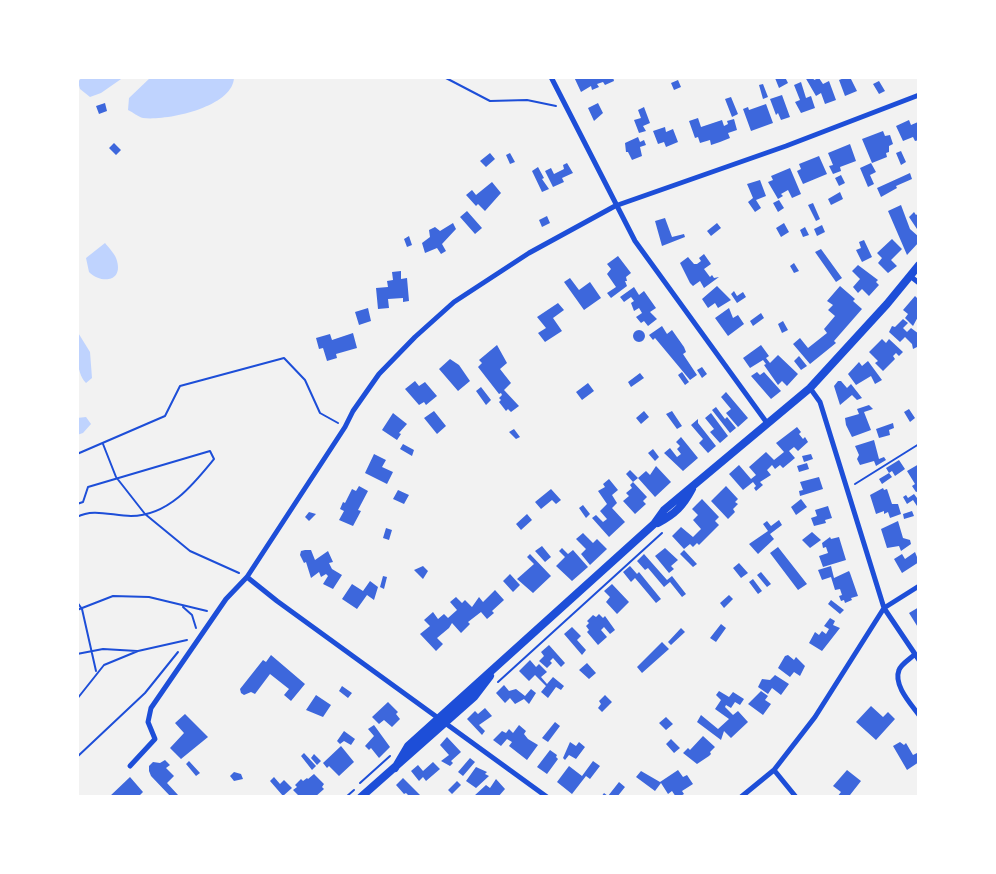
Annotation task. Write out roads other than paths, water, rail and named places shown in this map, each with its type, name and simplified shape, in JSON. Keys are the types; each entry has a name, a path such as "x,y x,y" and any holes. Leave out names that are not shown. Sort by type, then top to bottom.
{"main road":[{"path":"361,797 395,768 442,720 474,697 494,670 654,524 664,510 810,388 919,265"}],"street":[{"path":"551,77 635,242 767,423"},
{"path":"130,766 155,739 148,722 151,708 226,599 247,577 353,411 379,374 454,302 529,253 615,206 786,146 919,95"},
{"path":"910,276 919,283"},
{"path":"810,388 820,402 884,608 917,657 899,669 898,677 900,687 919,715"},
{"path":"247,577 547,797"},
{"path":"741,797 774,770 815,717 884,608 919,586"},
{"path":"774,770 796,797"}],"water":[{"path":"82,77 124,77 101,93 90,97 80,89 78,82"},
{"path":"151,77 234,77 231,87 212,104 182,114 143,118 128,110 129,98"},
{"path":"105,243 115,256 118,268 117,273 110,279 99,278 89,272 86,258"},
{"path":"77,331 90,352 92,378 86,383 78,366"},
{"path":"86,417 91,424 83,433 77,435 77,418"}]}
